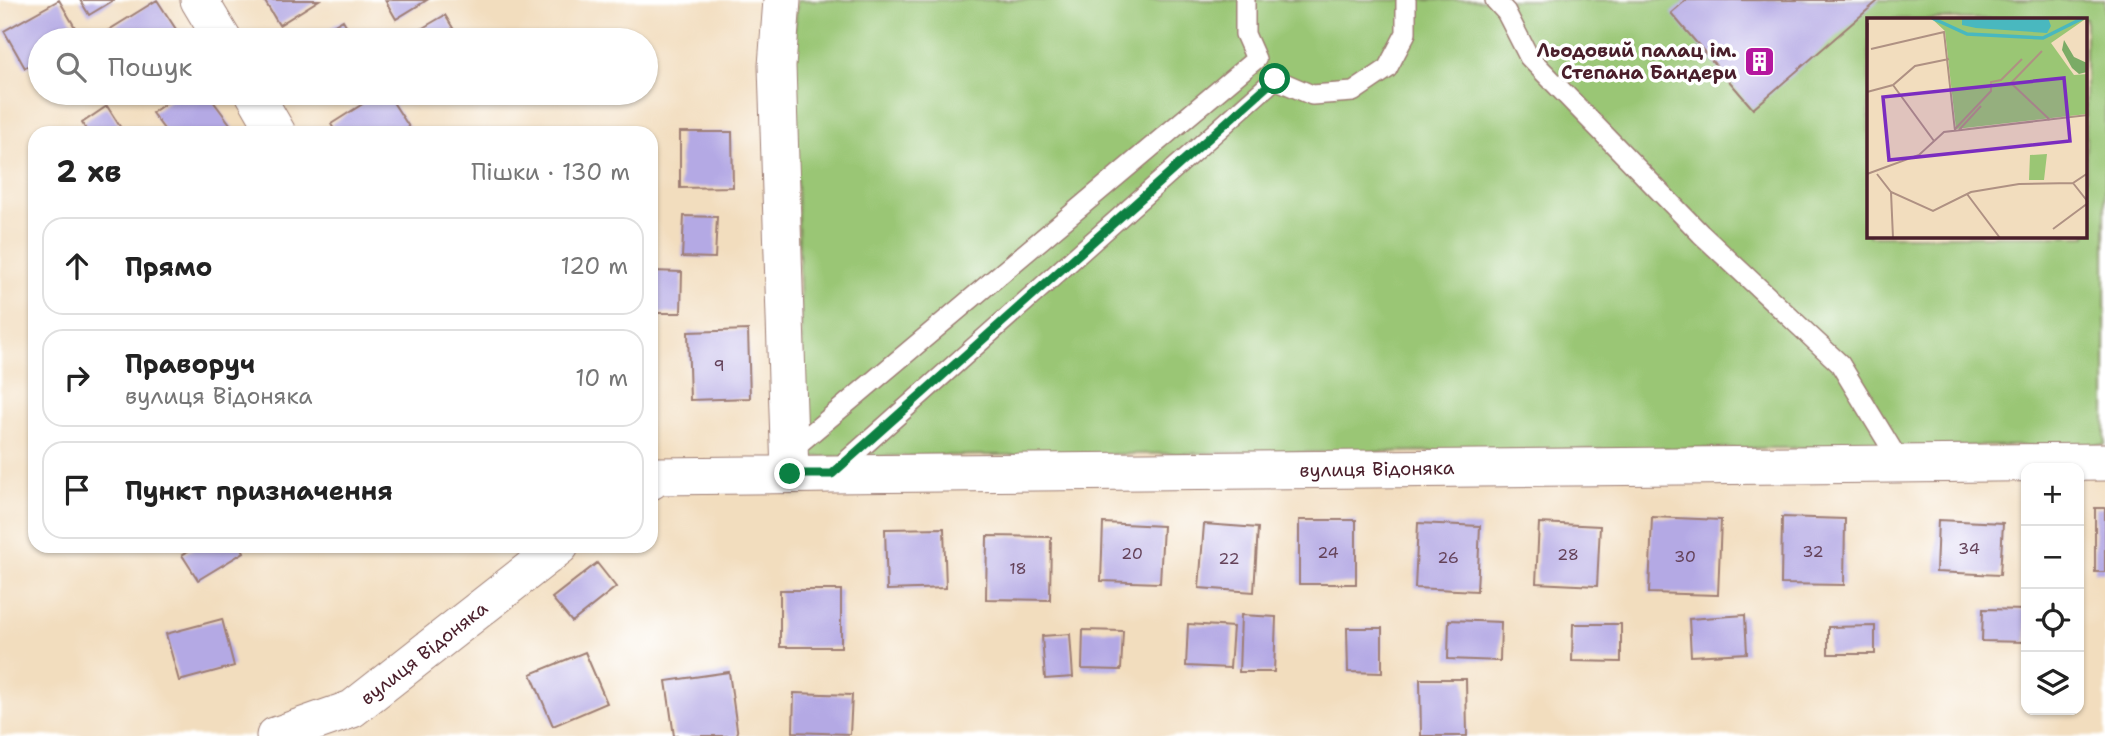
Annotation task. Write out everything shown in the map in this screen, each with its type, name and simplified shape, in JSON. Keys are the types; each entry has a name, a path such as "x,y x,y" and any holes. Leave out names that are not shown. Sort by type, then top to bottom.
{"street":[{"path":"200,0 216,28"},
{"path":"782,0 777,66 789,463"},
{"path":"261,105 273,126"},
{"name":"вулиця Відоняка","path":"658,477 789,463 832,474 2105,462"},
{"name":"вулиця Відоняка","path":"275,736 352,709 526,557"}],"lane":[{"path":"789,463 1256,59 1245,34 1245,0"},
{"path":"832,474 1275,79 1312,95 1353,92 1387,69 1406,33 1406,0"},
{"path":"1495,0 1506,12 1529,57 1702,234 1840,365 1901,464"}],"green space":[{"path":"797,0 2105,0 2105,445 805,457 793,54"}],"building":[{"path":"59,0 75,28 28,28 28,66 25,68 4,31"},
{"path":"80,0 114,0 89,15"},
{"path":"157,0 175,28 112,28"},
{"path":"264,0 319,0 279,25"},
{"path":"385,0 427,0 396,19"},
{"name":"Льодовий палац ім. Степана Бандери","path":"1686,0 1879,0 1753,109 1671,13"},
{"path":"445,15 453,28 423,28"},
{"path":"343,20 348,28 330,28"},
{"path":"163,105 216,105 232,126 162,126 152,113"},
{"path":"361,105 395,105 408,126 332,126 331,124"},
{"path":"107,106 120,126 84,126 82,123"},
{"path":"680,132 732,132 733,187 680,188"},
{"path":"684,216 717,217 715,258 682,257"},
{"path":"658,271 682,272 681,313 658,313"},
{"path":"748,330 750,398 690,400 688,332"},
{"path":"2095,508 2105,508 2105,572 2095,572"},
{"path":"1652,517 1721,520 1718,595 1649,593"},
{"path":"1782,517 1845,519 1844,585 1781,584"},
{"path":"1299,520 1356,520 1356,584 1299,584"},
{"path":"1938,520 2003,523 2000,575 1936,572"},
{"path":"1103,523 1163,526 1160,583 1101,581"},
{"path":"1418,523 1480,526 1477,591 1415,588"},
{"path":"1539,523 1600,526 1597,586 1536,583"},
{"path":"1204,524 1258,528 1254,592 1199,588"},
{"path":"944,528 946,588 887,590 885,529"},
{"path":"987,536 1051,537 1050,600 986,599"},
{"path":"185,553 242,553 198,580 182,555"},
{"path":"597,563 616,587 572,622 552,598"},
{"path":"780,590 841,590 841,647 780,647"},
{"path":"1983,609 2021,610 2021,642 1982,641"},
{"path":"1241,615 1276,617 1274,672 1239,672"},
{"path":"1745,615 1747,653 1691,656 1689,619"},
{"path":"222,619 234,666 179,681 166,634"},
{"path":"1449,620 1501,622 1500,661 1448,659"},
{"path":"1188,624 1233,627 1230,668 1186,666"},
{"path":"1573,624 1621,624 1621,662 1572,661"},
{"path":"1875,626 1875,654 1828,654 1828,627"},
{"path":"1347,628 1382,628 1382,673 1348,672"},
{"path":"1083,630 1123,631 1121,670 1082,669"},
{"path":"1070,634 1073,677 1045,679 1042,636"},
{"path":"585,652 607,703 553,726 531,674"},
{"path":"729,672 738,736 674,736 666,681"},
{"path":"1420,679 1466,679 1467,736 1421,736"},
{"path":"794,693 852,695 850,734 793,732"}],"place":[{"name":"Льодовий палац ім. Степана Бандери","path":"1760,61"}],"route":[{"path":"790,474 832,474 1275,79"}]}
